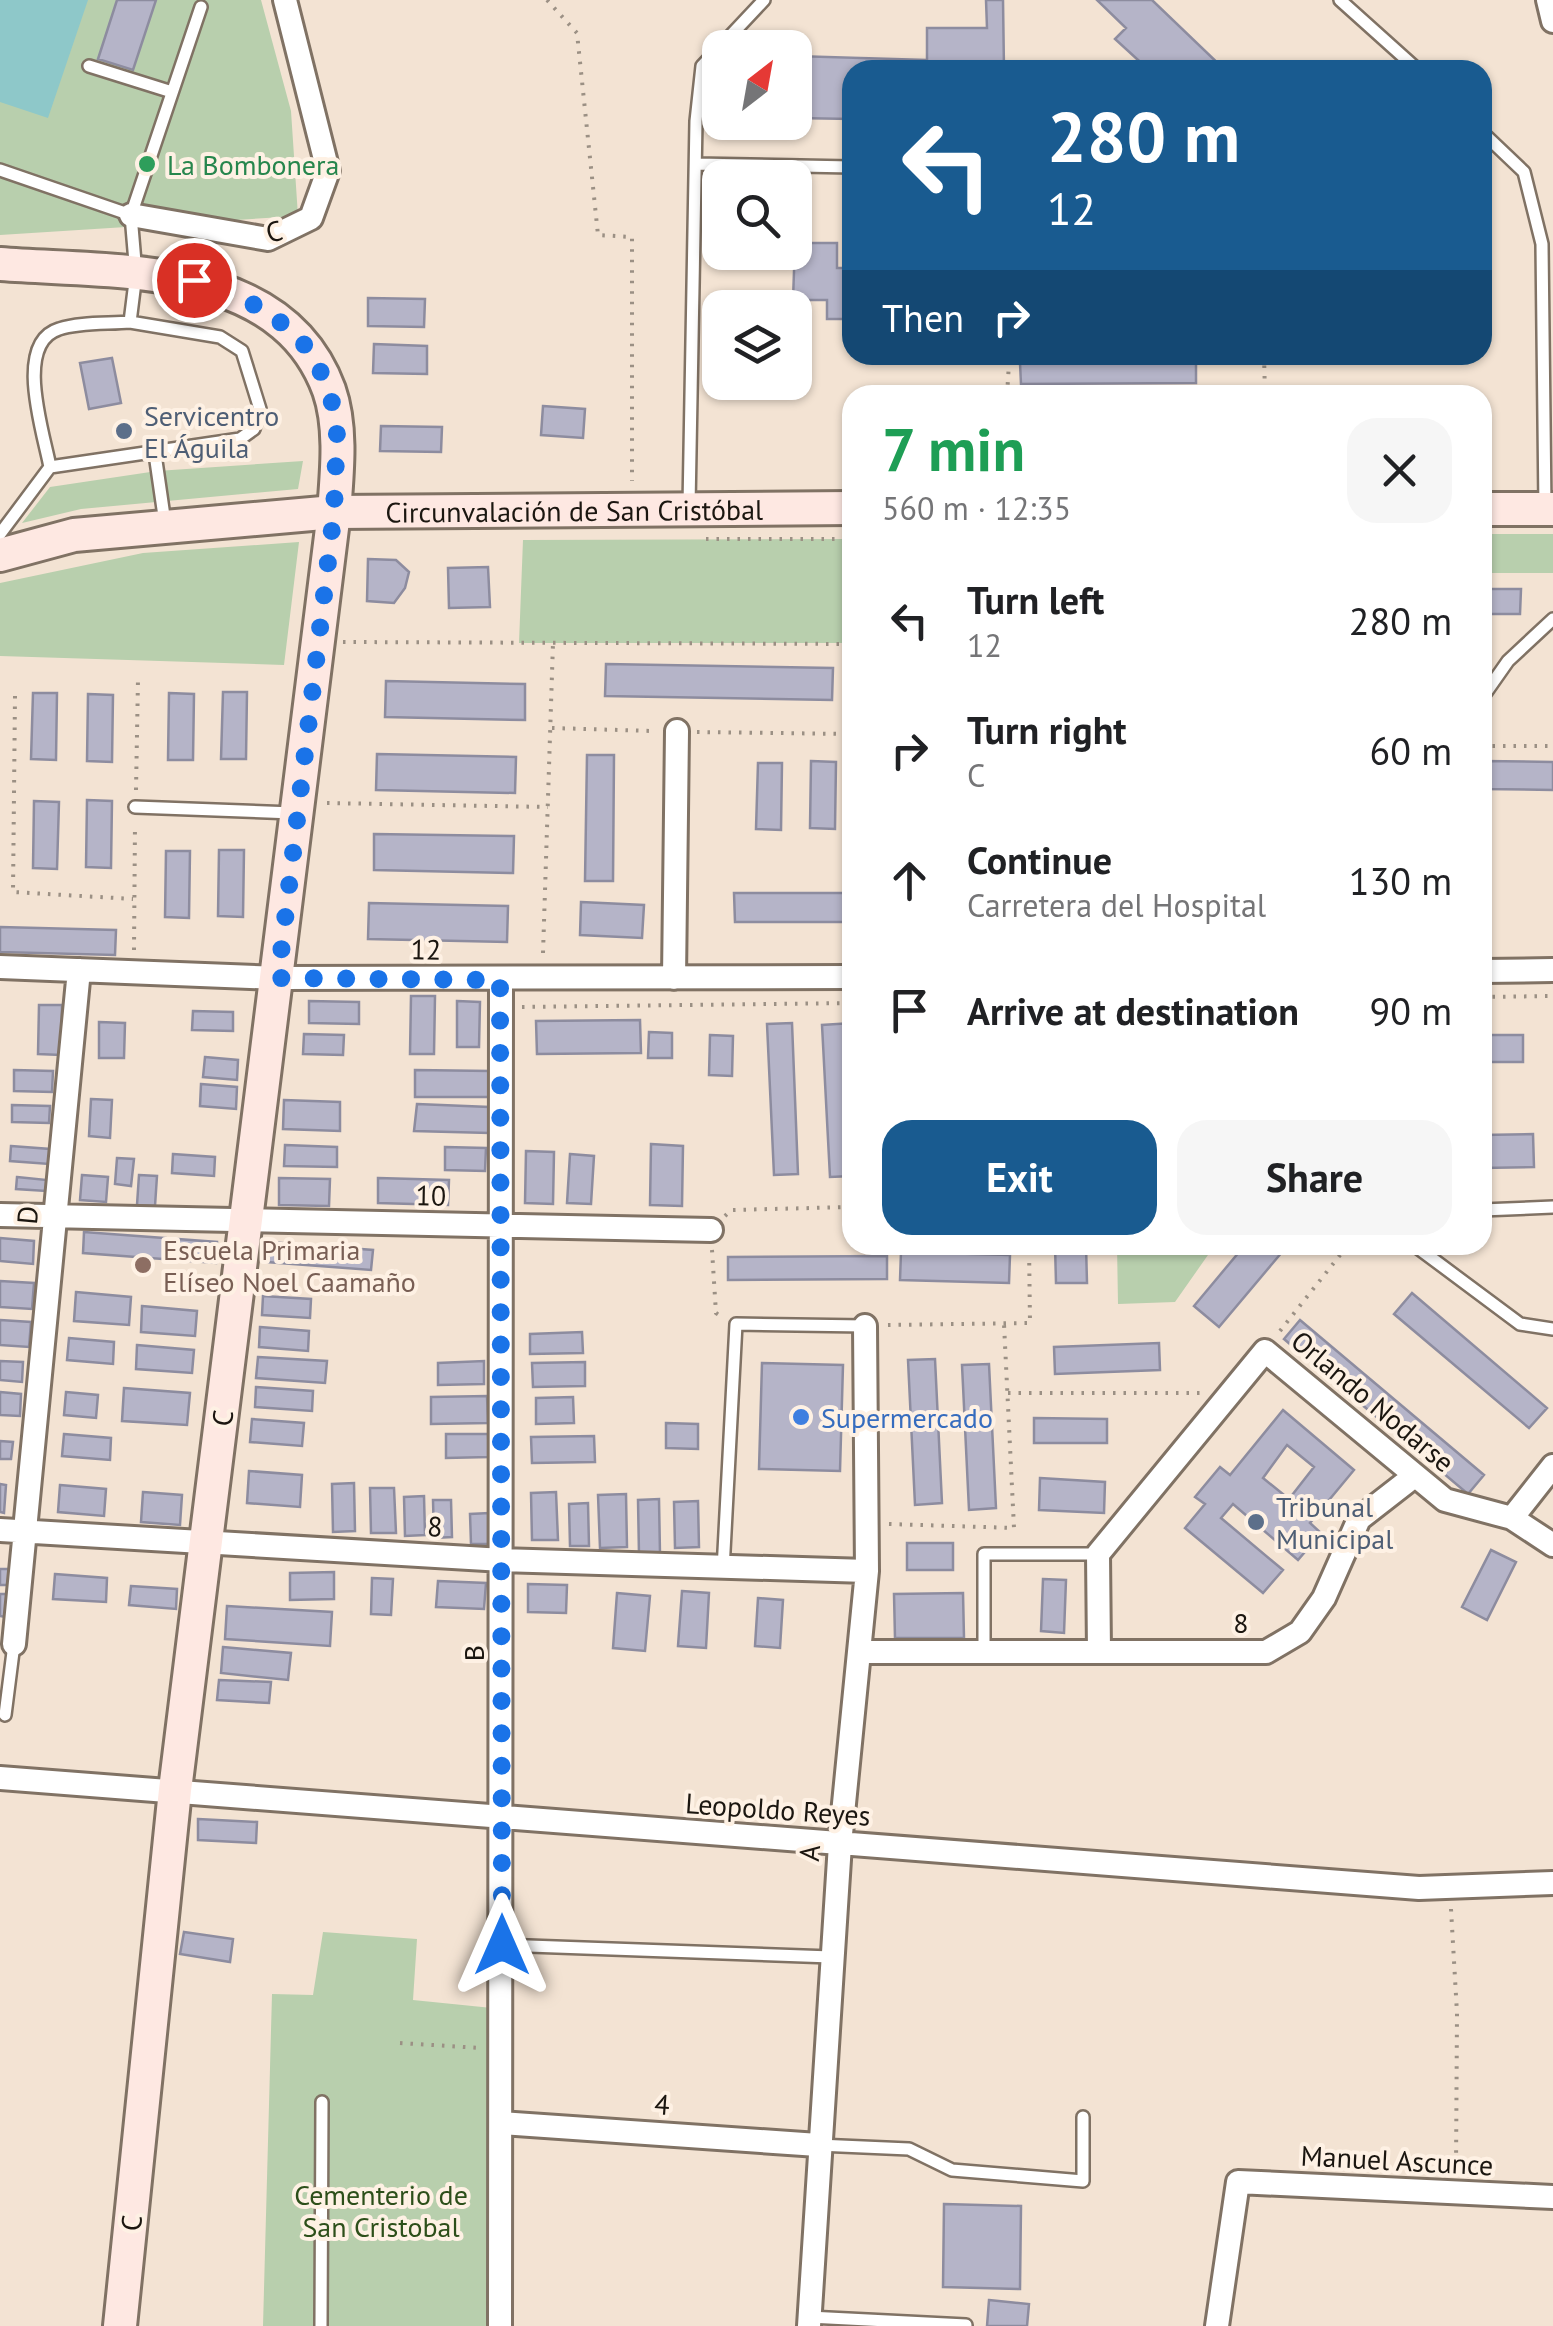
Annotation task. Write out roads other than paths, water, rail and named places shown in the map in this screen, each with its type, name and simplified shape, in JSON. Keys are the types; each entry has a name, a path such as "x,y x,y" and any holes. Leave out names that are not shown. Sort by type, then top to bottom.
{"street":[{"name":"C","path":"131,215 268,238 311,218 328,171 286,0"},
{"name":"C","path":"0,264 194,280 236,294 276,318 311,351 330,392 337,431 334,512 175,1790 120,2326"},
{"name":"Circunvalación de San Cristóbal","path":"0,556 74,535 165,523 334,512 693,525 842,509"},
{"path":"1492,509 1549,509"},
{"path":"674,978 677,731"},
{"name":"12","path":"0,967 278,978 842,976"},
{"name":"D","path":"14,1644 80,970"},
{"path":"1492,971 1553,970"},
{"name":"B","path":"500,980 500,2326"},
{"name":"10","path":"0,1215 711,1230"},
{"name":"A","path":"809,2322 831,1957 867,1571 865,1326"},
{"name":"Orlando Nodarse","path":"1098,1554 1264,1350 1445,1500 1512,1518 1553,1544"},
{"path":"1512,1518 1553,1466"},
{"name":"8","path":"860,1652 1266,1652 1300,1632 1324,1598 1359,1518 1413,1476"},
{"name":"8","path":"0,1530 503,1560 723,1570 867,1571"},
{"path":"1098,1554 1099,1652"},
{"name":"Leopoldo Reyes","path":"0,1778 502,1819 1450,1887 1553,1883"},
{"name":"4","path":"502,2123 818,2145"},
{"name":"Manuel Ascunce","path":"1217,2326 1238,2182 1553,2197"}],"lane":[{"path":"693,525 696,164 702,66 764,0"},
{"path":"1340,0 1351,4 1408,60"},
{"path":"130,322 136,274 131,215 201,6"},
{"path":"89,66 172,92"},
{"path":"1492,142 1524,172 1542,244 1549,509"},
{"path":"696,164 842,166"},
{"path":"0,170 131,215"},
{"path":"0,534 50,466 240,439 254,429 260,410 242,351 220,337 130,322 56,329 40,344 32,372 50,466"},
{"path":"154,454 165,523"},
{"path":"1492,683 1508,660 1553,618"},
{"path":"136,807 298,808"},
{"path":"1492,1210 1553,1207"},
{"path":"1427,1255 1520,1324 1553,1329"},
{"path":"723,1570 736,1324 865,1326"},
{"path":"984,1652 984,1554 1098,1554"},
{"path":"5,1715 14,1644"},
{"path":"502,1945 831,1957"},
{"path":"321,2326 322,2102"},
{"path":"818,2145 909,2149 952,2170 1083,2181 1083,2117"},
{"path":"809,2322 966,2325"}],"water":[{"path":"0,0 88,0 48,118 0,102"}],"place":[{"name":"La Bombonera","path":"147,164"},
{"name":"Servicentro El Águila","path":"124,431"},
{"name":"Escuela Primaria Elíseo Noel Caamaño","path":"143,1265"},
{"name":"Supermercado","path":"801,1417"},
{"name":"Tribunal Municipal","path":"1256,1522"}],"park label":[{"name":"Cementerio de San Cristobal","path":"381,2210"}]}
